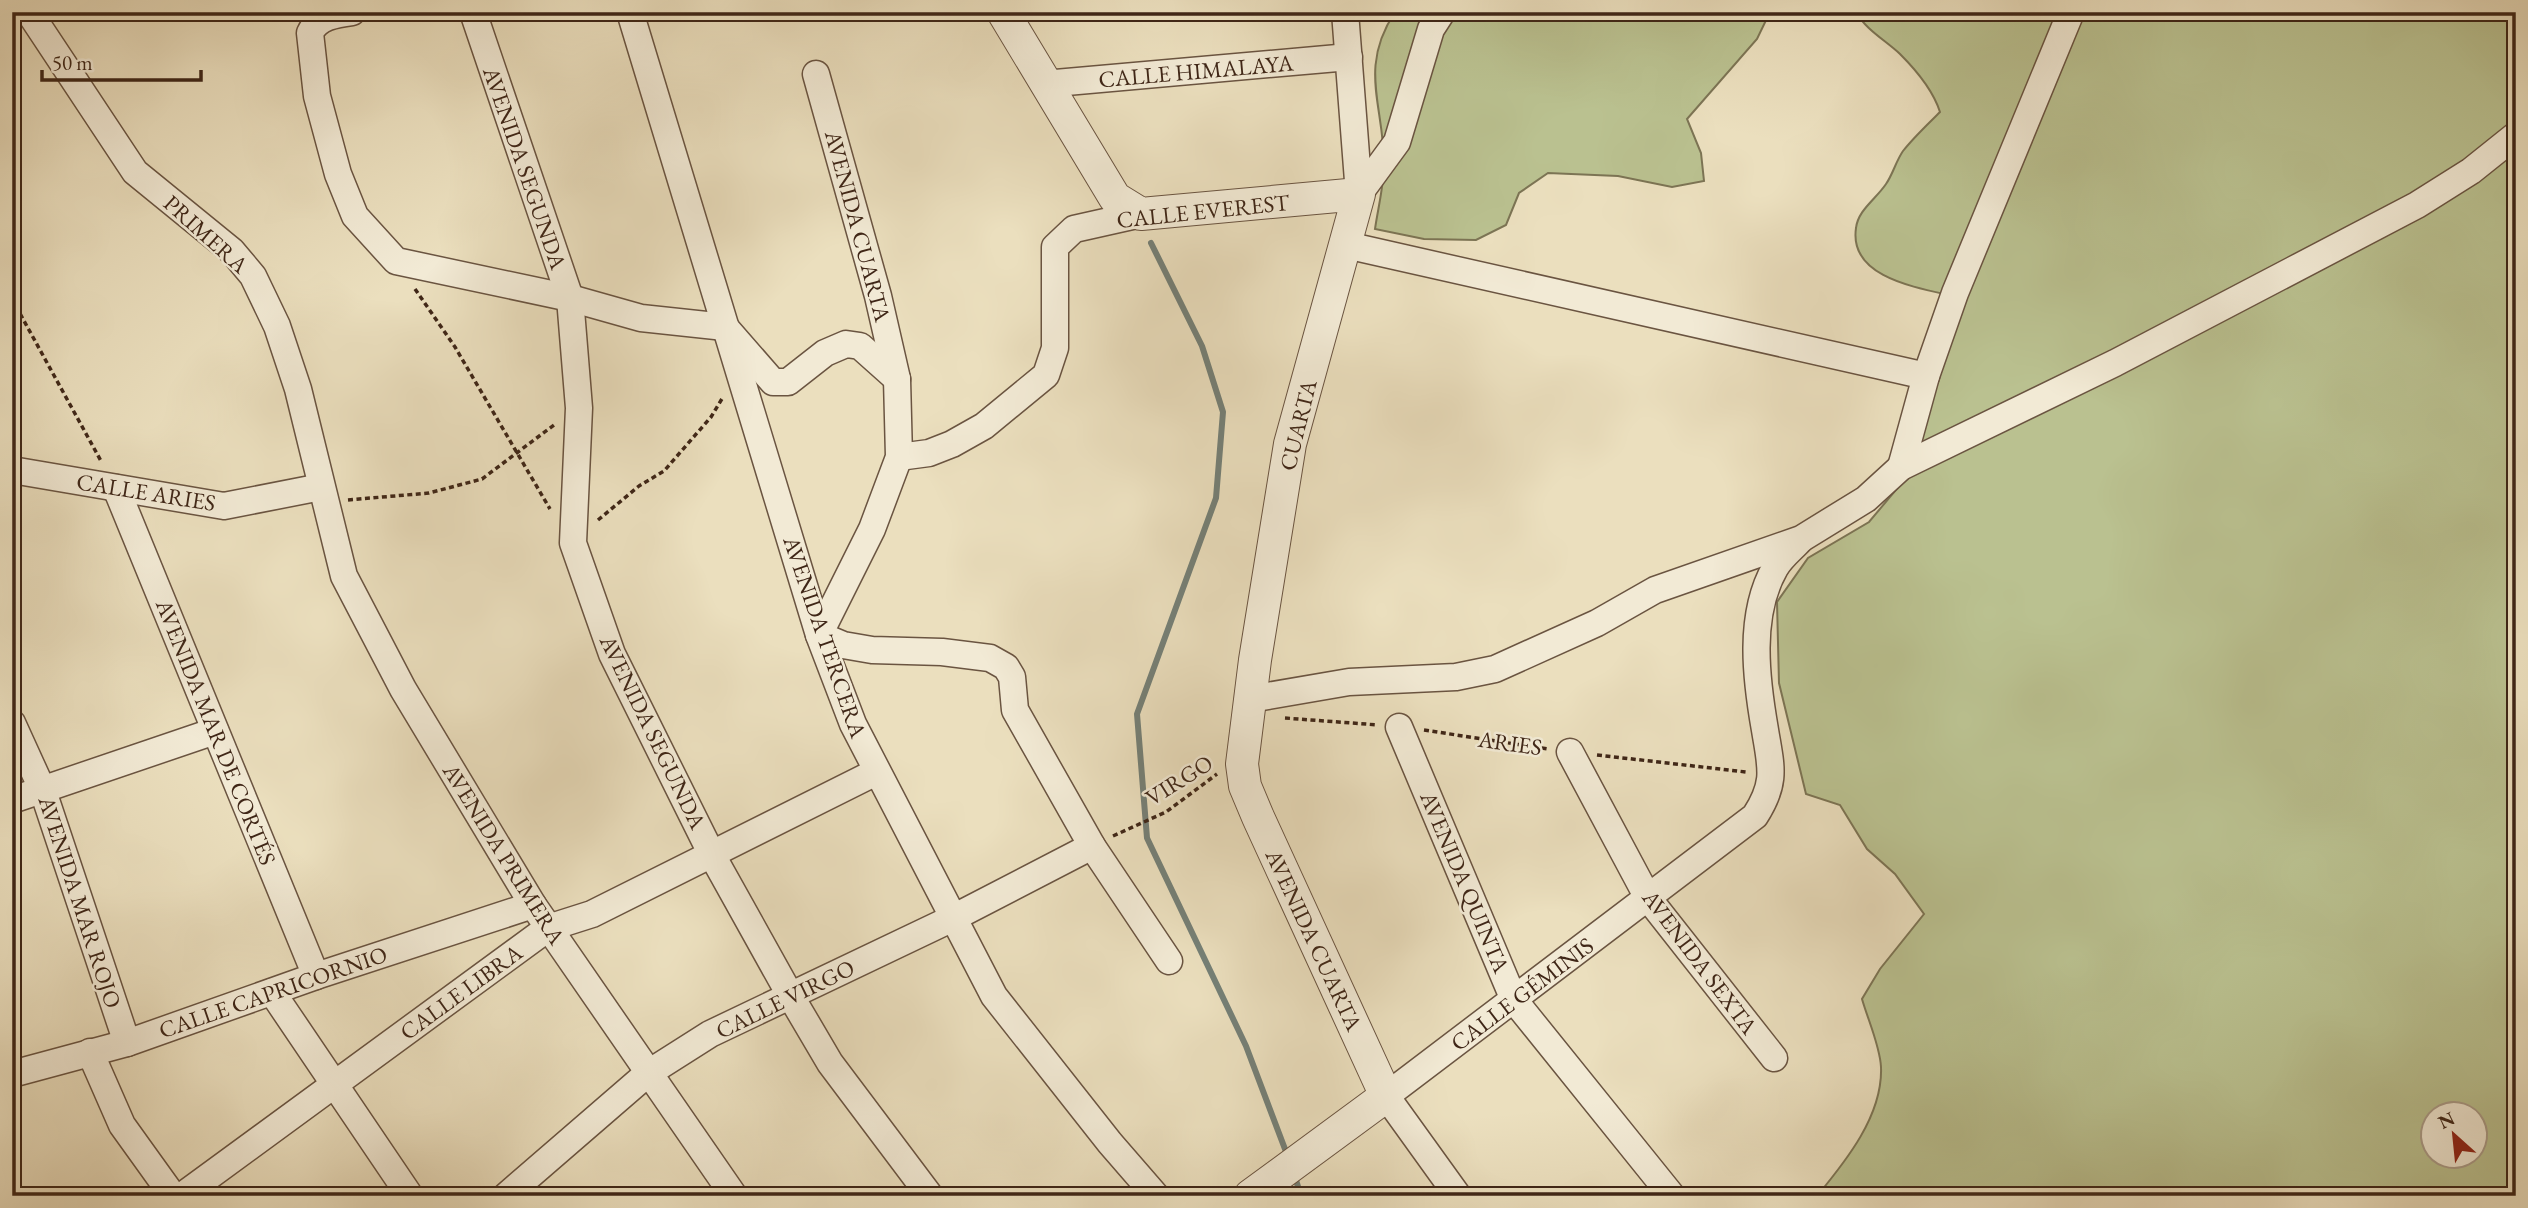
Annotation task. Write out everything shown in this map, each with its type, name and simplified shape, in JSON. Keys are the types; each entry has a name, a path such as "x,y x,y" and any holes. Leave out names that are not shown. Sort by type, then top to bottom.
{"street":[{"name":"PRIMERA","path":"29,12 135,172 232,251 253,276 277,326 298,389 321,487"},
{"path":"352,12 335,15 317,23 310,33 317,96 338,174 355,215 396,261 570,298 641,318 725,327 773,382 788,382 825,353 846,344 860,346 897,379"},
{"name":"AVENIDA SEGUNDA","path":"473,12 570,298 579,408 573,543 612,654 712,855 790,995 830,1063 930,1196"},
{"name":"AVENIDA TERCERA","path":"630,12 819,635 853,724 951,919 994,996 1110,1143 1156,1196"},
{"path":"1003,12 1115,198 1141,214"},
{"path":"1345,12 1359,194"},
{"path":"1359,194 1397,142 1431,30 1442,12"},
{"path":"1901,467 1926,376 1955,293 2071,12"},
{"name":"CALLE HIMALAYA","path":"1044,84 1349,57"},
{"name":"AVENIDA CUARTA","path":"816,74 878,296 897,379 899,457"},
{"path":"1249,707 1349,682 1456,677 1495,669 1597,623 1655,590 1801,539 1866,499 1901,467 2115,363 2417,205 2471,171 2516,135"},
{"name":"CALLE EVEREST","path":"899,457 929,453 952,444 984,426 1046,375 1055,348 1055,247 1074,229 1141,214 1359,194"},
{"name":"CUARTA","path":"1255,660 1290,444 1359,194"},
{"path":"1346,245 1926,376"},
{"path":"899,457 872,529 819,635 843,645 872,650 942,652 990,658 1006,667 1012,677 1015,710 1092,846 1169,961"},
{"name":"CALLE ARIES","path":"12,470 223,506 321,487"},
{"name":"AVENIDA PRIMERA","path":"321,487 344,576 403,689 548,928 734,1196"},
{"name":"AVENIDA MAR DE CORTÉS","path":"116,488 316,976"},
{"path":"1773,776 1758,672 1757,629 1764,590 1776,565 1801,539"},
{"name":"AVENIDA CUARTA","path":"1255,660 1242,764 1245,786 1386,1096 1458,1196"},
{"name":"AVENIDA MAR ROJO","path":"12,723 43,791 127,1043"},
{"name":"AVENIDA QUINTA","path":"1399,727 1514,1000 1672,1196"},
{"path":"12,800 215,731"},
{"name":"AVENIDA SEXTA","path":"1570,752 1648,898 1774,1058"},
{"name":"CALLE LIBRA","path":"182,1196 548,928 592,914 876,772"},
{"name":"CALLE GÉMINIS","path":"1250,1196 1514,1000 1755,816 1766,799 1773,776"},
{"name":"CALLE VIRGO","path":"506,1196 648,1074 710,1034 951,919 1092,846"},
{"name":"CALLE CAPRICORNIO","path":"12,1074 127,1043 316,976 533,905"},
{"path":"271,992 410,1196"},
{"path":"90,1052 121,1125 173,1196"}],"path":[{"path":"396,261 455,347 560,528 573,543 614,505 664,471 711,416 726,393"},
{"path":"12,299 116,488"},
{"path":"321,487 347,500 429,493 482,479 579,408"},
{"name":"ARIES","path":"1249,707 1570,752 1773,776"},
{"name":"VIRGO","path":"1134,825 1166,812 1217,774 1242,764"}],"green space":[{"path":"1395,12 1770,12 1757,39 1687,119 1701,153 1704,181 1672,187 1618,176 1548,173 1519,193 1506,225 1476,240 1424,239 1375,229 1384,164 1375,69 1384,32"},
{"path":"1856,12 2516,12 2516,1196 1817,1196 1861,1136 1876,1102 1880,1085 1878,1050 1862,999 1880,969 1924,914 1895,874 1867,849 1840,805 1806,794 1779,683 1777,602 1808,558 1869,522 1905,479 1935,460 1917,435 1966,299 1894,280 1878,272 1865,260 1857,246 1856,228 1860,216 1886,184 1903,151 1940,112 1928,88 1912,67 1870,30"}],"waterway":[{"path":"1151,243 1202,346 1223,412 1216,498 1137,714 1147,838 1246,1046 1288,1157"},
{"path":"1294,1174 1301,1196"}]}
